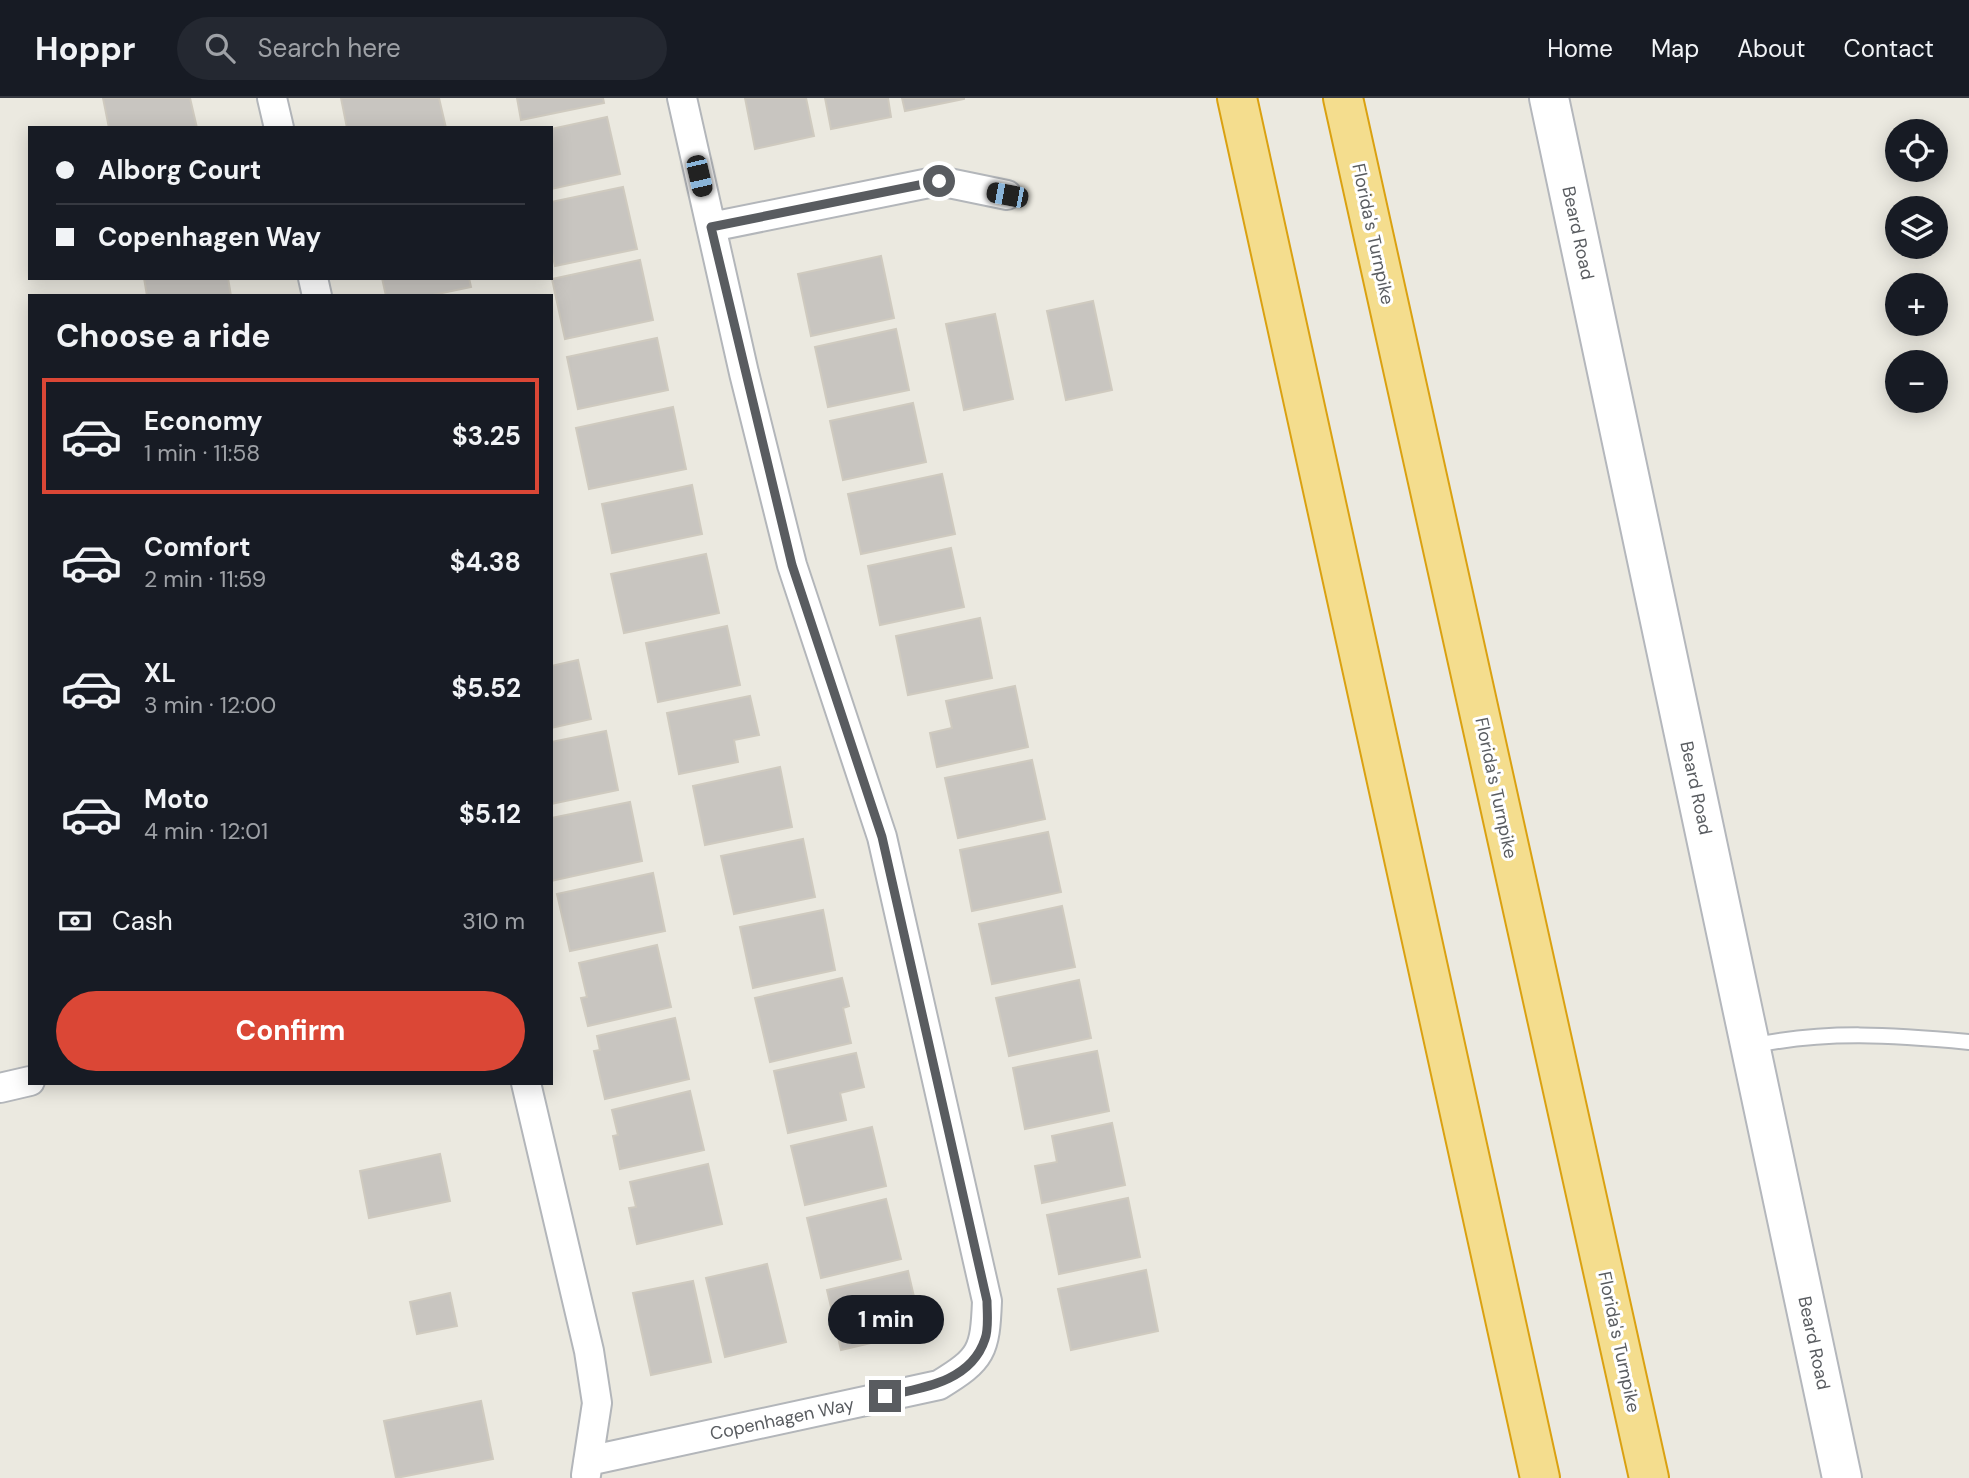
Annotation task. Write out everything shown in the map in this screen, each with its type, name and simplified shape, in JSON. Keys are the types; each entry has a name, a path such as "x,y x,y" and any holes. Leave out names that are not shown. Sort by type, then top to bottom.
{"highway":[{"path":"1237,98 1541,1478"},
{"name":"Florida's Turnpike","path":"1343,98 1649,1478"}],"street":[{"path":"272,98 279,126"},
{"name":"Copenhagen Way","path":"526,1085 589,1351 597,1403 587,1469 939,1385 967,1368 986,1339 987,1301 882,837 792,565 682,98"},
{"name":"Beard Road","path":"1549,98 1842,1478"},
{"path":"711,227 939,181 1007,195"},
{"path":"0,1088 28,1082"}],"lane":[{"path":"1751,1046 1796,1036 1881,1034 1969,1042"}],"building":[{"path":"103,98 190,98 197,126 109,126"},
{"path":"341,98 439,98 446,126 347,126"},
{"path":"517,98 603,98 604,103 521,120"},
{"path":"745,98 806,98 814,136 755,149"},
{"path":"825,98 888,98 891,117 831,129"},
{"path":"902,98 964,98 964,99 905,111"},
{"path":"607,117 620,174 553,189 553,129"},
{"path":"623,187 637,249 555,266 553,202"},
{"path":"881,256 894,318 811,336 798,274"},
{"path":"640,260 653,320 565,339 553,279"},
{"path":"144,280 228,280 231,294 147,294"},
{"path":"382,280 469,280 471,287 438,294 386,294"},
{"path":"1093,301 1112,390 1066,400 1047,311"},
{"path":"995,314 1013,399 964,410 946,324"},
{"path":"896,329 909,390 828,407 815,347"},
{"path":"657,338 668,390 578,409 567,357"},
{"path":"913,403 926,462 843,480 830,421"},
{"path":"673,407 686,469 589,489 576,428"},
{"path":"942,474 955,534 861,554 848,494"},
{"path":"692,485 702,534 612,553 602,504"},
{"path":"951,548 964,607 880,625 868,566"},
{"path":"706,554 719,613 624,633 611,574"},
{"path":"980,618 992,678 908,695 896,636"},
{"path":"727,626 740,685 658,702 646,643"},
{"path":"578,660 591,719 553,728 553,666"},
{"path":"1015,686 1028,747 937,767 930,733 952,728 946,701"},
{"path":"750,696 759,735 734,740 738,762 679,774 667,713"},
{"path":"606,731 618,790 553,804 553,742"},
{"path":"1032,760 1045,819 958,838 945,778"},
{"path":"780,767 792,827 705,845 693,786"},
{"path":"630,802 642,861 553,881 553,818"},
{"path":"1048,832 1061,892 972,911 960,850"},
{"path":"803,839 815,897 734,914 721,856"},
{"path":"653,873 665,931 570,951 557,894"},
{"path":"1062,906 1075,967 992,984 979,924"},
{"path":"823,910 835,970 753,988 740,927"},
{"path":"657,945 671,1007 588,1026 581,998 587,997 579,963"},
{"path":"842,978 849,1006 843,1008 851,1043 770,1062 755,998"},
{"path":"1079,980 1091,1038 1009,1056 996,998"},
{"path":"675,1018 689,1079 605,1099 594,1051 600,1050 597,1036"},
{"path":"1097,1051 1109,1111 1025,1129 1013,1068"},
{"path":"856,1053 864,1087 840,1093 846,1120 788,1133 774,1071"},
{"path":"690,1091 704,1150 620,1169 613,1136 618,1135 612,1110"},
{"path":"1112,1123 1125,1185 1042,1203 1035,1166 1057,1162 1052,1136"},
{"path":"872,1127 886,1186 805,1205 791,1146"},
{"path":"440,1154 450,1201 369,1218 360,1171"},
{"path":"708,1164 722,1224 637,1244 629,1208 636,1207 630,1182"},
{"path":"1128,1198 1140,1257 1059,1274 1047,1215"},
{"path":"886,1199 901,1259 821,1278 807,1218"},
{"path":"767,1264 786,1342 725,1357 706,1278"},
{"path":"1146,1270 1158,1331 1071,1350 1058,1289"},
{"path":"908,1271 922,1331 841,1350 827,1290"},
{"path":"693,1281 711,1362 651,1375 633,1293"},
{"path":"450,1293 457,1326 417,1334 410,1302"},
{"path":"481,1401 493,1459 396,1478 384,1421"}],"route":[{"path":"885,1396 939,1385 967,1368 986,1339 987,1301 882,837 792,565 711,227 939,181"}]}
